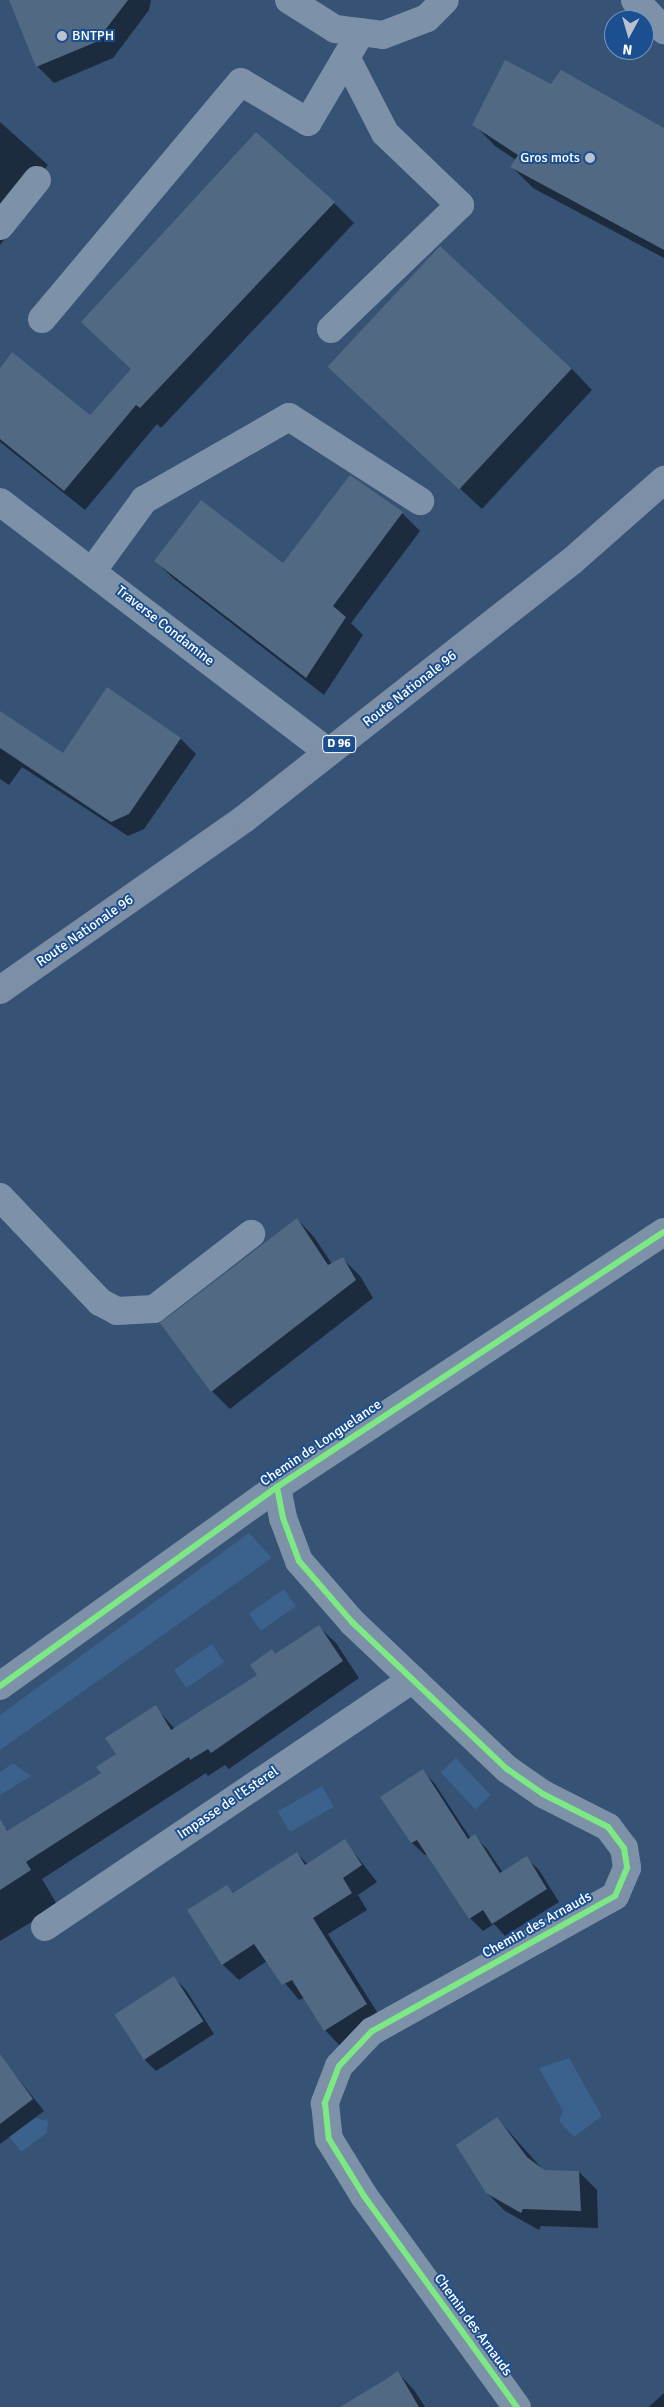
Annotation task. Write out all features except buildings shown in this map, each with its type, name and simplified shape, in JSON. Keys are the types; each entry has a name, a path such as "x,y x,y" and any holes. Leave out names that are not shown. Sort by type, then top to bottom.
{"main road":[{"name":"Route Nationale 96","path":"0,990 244,819 572,561 664,480"}],"street":[{"path":"289,0 335,29 383,35 436,9"},
{"path":"635,0 664,30"},
{"path":"42,319 242,82 308,122 361,32"},
{"path":"331,329 460,205 386,134 346,56"},
{"path":"0,226 37,180"},
{"path":"93,570 144,500 289,416 420,501"},
{"name":"Traverse Condamine","path":"0,502 93,570 328,752"},
{"path":"0,1197 100,1302 118,1311 154,1309 251,1234"},
{"name":"Chemin de Longuelance","path":"0,1686 277,1487 664,1232"},
{"name":"Chemin des Arnauds","path":"277,1487 283,1518 299,1561 352,1622 507,1769 543,1794 608,1828 624,1848 626,1868 615,1896 372,2031 338,2066 325,2102 329,2138 364,2196 517,2407"},
{"name":"Impasse de l'Esterel","path":"45,1927 412,1679"}],"water":[{"path":"249,1533 272,1558 0,1750 0,1715"},
{"path":"284,1589 296,1606 261,1631 249,1614"},
{"path":"212,1644 224,1662 186,1688 174,1670"},
{"path":"456,1758 491,1795 475,1810 441,1772"},
{"path":"13,1763 31,1776 0,1795 0,1772"},
{"path":"322,1786 334,1807 290,1832 278,1812"},
{"path":"569,2058 602,2116 574,2137 559,2121 563,2111 539,2068"},
{"path":"35,2118 48,2121 47,2133 21,2152 9,2136"}],"cycle path":[{"path":"0,1686 277,1487 664,1232"},
{"path":"277,1487 283,1518 299,1561 352,1622 507,1769 543,1794 608,1827 624,1848 627,1868 615,1896 372,2031 339,2066 325,2103 329,2139 364,2196 517,2407"}],"place":[{"name":"BNTPH","path":"62,36"},
{"name":"Gros mots","path":"590,158"}]}
